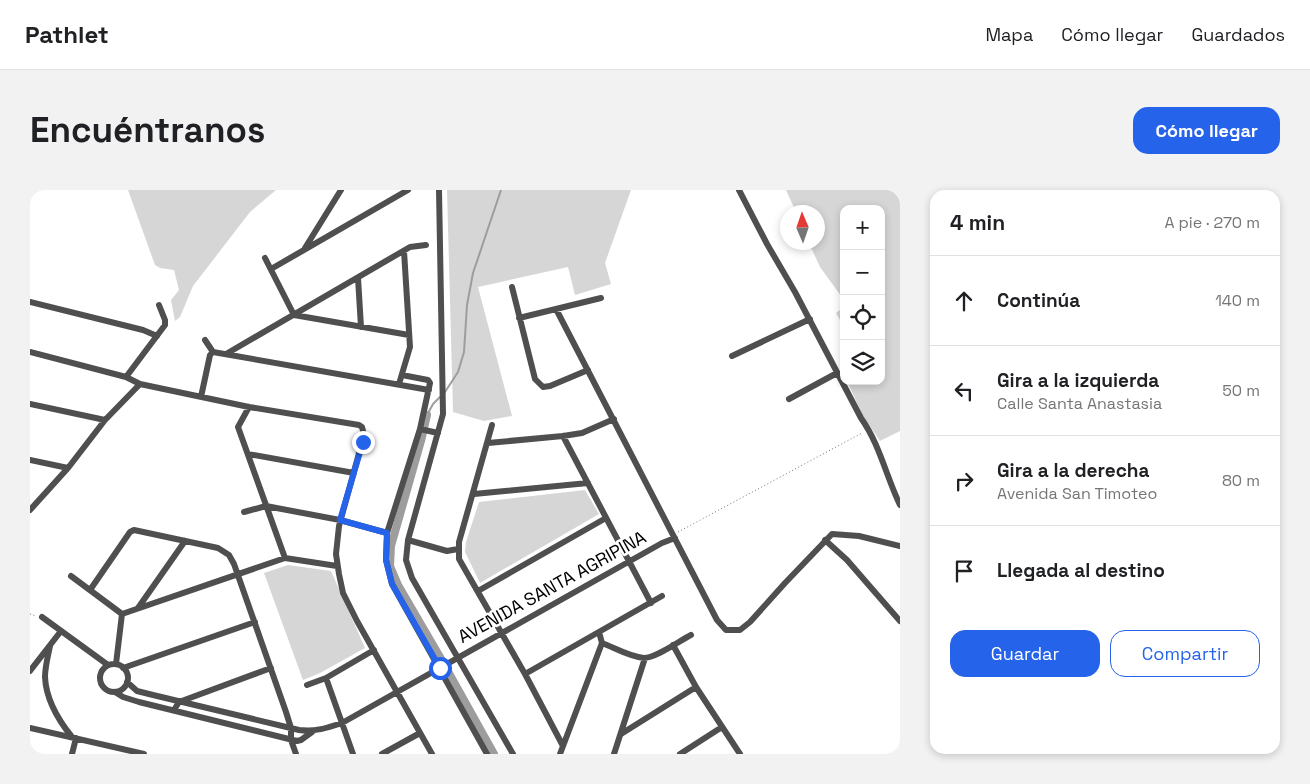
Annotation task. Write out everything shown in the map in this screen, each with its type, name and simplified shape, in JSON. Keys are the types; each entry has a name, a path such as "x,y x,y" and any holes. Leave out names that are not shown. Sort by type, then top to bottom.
{"street":[{"path":"304,250 341,190"},
{"path":"271,269 408,190"},
{"path":"440,190 443,414 408,540 406,554 408,569 456,658 512,754"},
{"path":"739,190 869,430 883,458 900,505"},
{"path":"226,354 404,251 414,246 426,245"},
{"path":"399,384 410,347 404,251"},
{"path":"265,258 294,315"},
{"path":"358,278 361,327"},
{"path":"512,287 535,379 543,387 550,386 588,370"},
{"path":"519,318 601,298"},
{"path":"30,302 143,330 157,336"},
{"path":"126,377 165,325 159,305"},
{"path":"556,309 674,537 693,569 718,620 726,630 740,630 750,622 832,534 838,533 900,546"},
{"path":"294,315 409,335"},
{"path":"732,356 810,319"},
{"path":"206,340 213,352"},
{"path":"30,352 126,377 140,384 210,400 359,425 363,430 363,442 340,520 337,540 337,566 343,593 432,754"},
{"path":"213,352 429,390"},
{"path":"201,397 210,355 213,352"},
{"path":"789,399 837,373"},
{"path":"402,375 428,380 430,383 420,429 387,533 386,560 392,584 442,667 487,754"},
{"path":"30,510 68,468 105,420 140,384"},
{"path":"30,404 105,420"},
{"path":"249,407 238,425 285,558"},
{"path":"488,443 582,433 614,419"},
{"path":"492,425 458,550 461,563 525,674 563,746"},
{"path":"420,429 438,433"},
{"path":"563,436 651,603"},
{"path":"248,454 354,473"},
{"path":"30,460 68,468"},
{"path":"474,494 588,483"},
{"path":"244,512 266,506 340,520 387,533"},
{"path":"478,591 606,518"},
{"path":"90,590 130,532 134,530 218,548 225,552 232,559 239,575 291,728 296,752"},
{"name":"AVENIDA SANTA AGRIPINA","path":"312,732 342,723 674,537"},
{"path":"408,540 447,551 458,550"},
{"path":"825,540 847,560 900,621"},
{"path":"138,609 185,541"},
{"path":"122,614 285,558 337,566"},
{"path":"71,576 122,614"},
{"path":"525,674 662,596"},
{"path":"116,664 122,614"},
{"path":"42,618 108,665"},
{"path":"123,668 255,622"},
{"path":"30,671 61,631"},
{"path":"560,754 602,643 598,632"},
{"path":"602,643 634,656 645,658 653,656 691,635"},
{"path":"673,645 696,687 740,754"},
{"path":"50,646 45,676 46,688 59,719 74,737 72,754"},
{"path":"307,684 326,678 374,650"},
{"path":"614,754 645,658"},
{"path":"115,692 123,689 127,682 127,674 123,668 116,664 108,665 102,670 100,682 104,689 129,699 292,740 301,740"},
{"path":"174,710 179,702 271,668"},
{"path":"326,678 353,754"},
{"path":"127,682 137,691 312,732"},
{"path":"621,734 696,687"},
{"path":"680,754 722,727"},
{"path":"30,728 144,754"},
{"path":"296,752 301,740 312,732"},
{"path":"382,754 420,733"}],"path":[{"path":"674,537 680,530 869,430"}],"shaded area":[{"path":"128,190 276,190 250,212 193,286 180,317 175,321 171,300 179,290 174,270 160,268 155,265"},
{"path":"447,190 631,190 605,263 611,284 575,295 568,267 478,287 512,416 484,421 453,412"},
{"path":"786,190 900,190 900,431 880,441 863,416 849,385 885,385 885,205 840,205 840,295 820,267 812,250 825,250 825,205 793,205"},
{"path":"840,310 840,320 836,313"},
{"path":"585,490 599,514 480,583 465,552 466,542 479,502"},
{"path":"288,565 331,571 365,648 320,673 303,680 264,573"}],"waterway":[{"path":"445,392 458,372 464,352 467,305 473,273 501,190"},
{"path":"427,415 433,404 441,396"},
{"path":"427,415 391,546 390,566 398,585 494,754"}],"route":[{"path":"363,442 340,520 387,533 385,553 387,570 392,584 440,668"}]}
